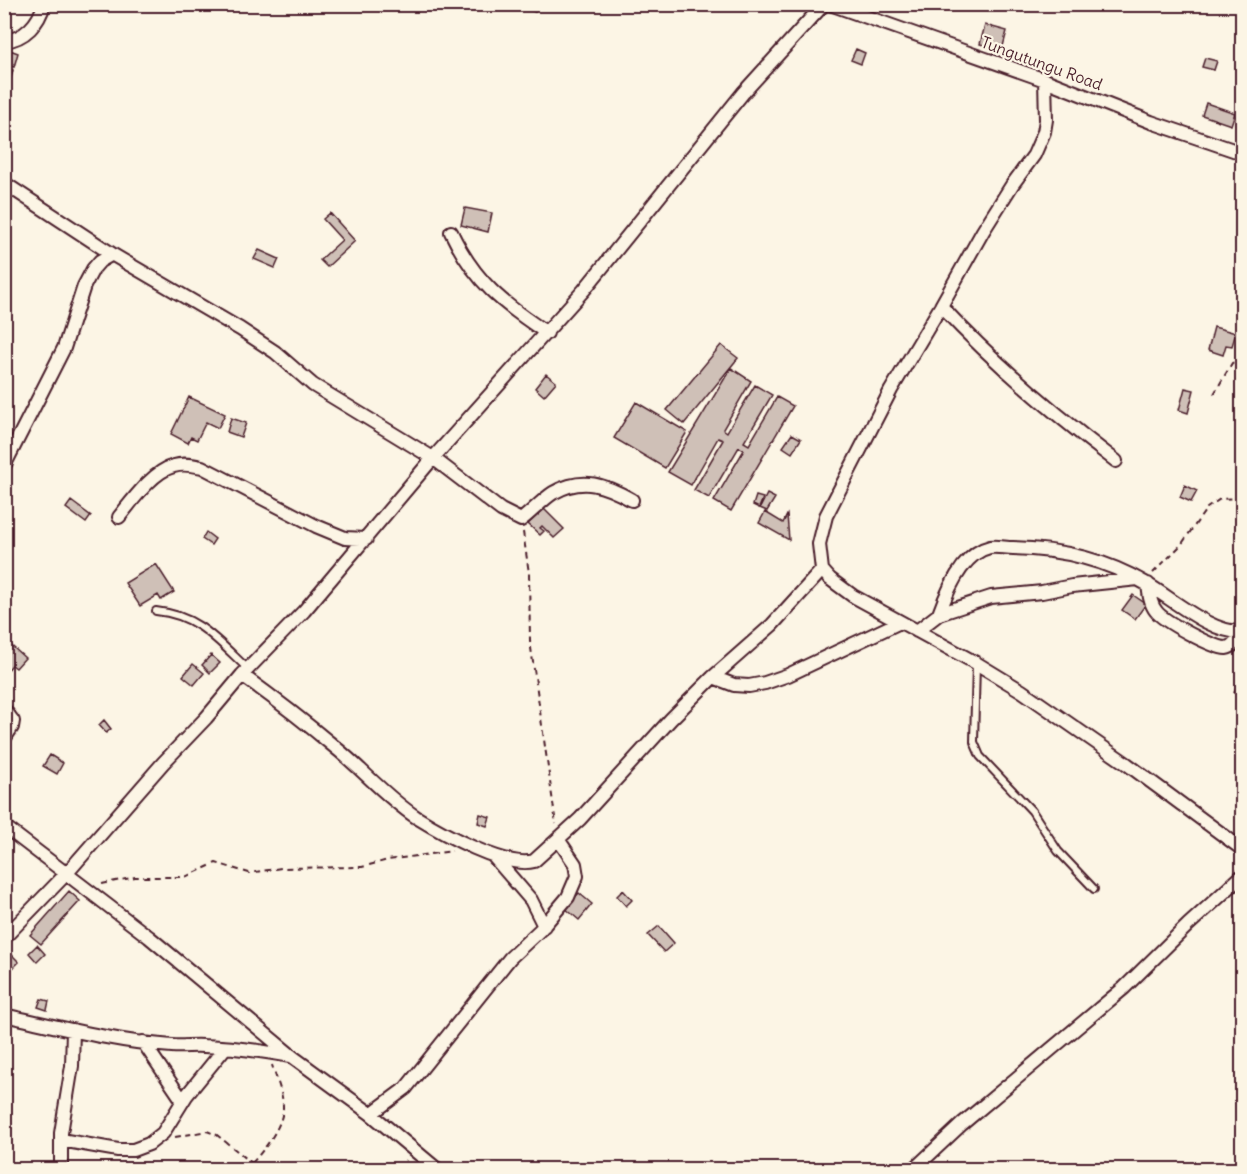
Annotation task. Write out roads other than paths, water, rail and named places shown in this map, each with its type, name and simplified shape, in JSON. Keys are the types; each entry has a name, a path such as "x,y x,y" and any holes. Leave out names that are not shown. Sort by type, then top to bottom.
{"street":[{"path":"4,41 27,33 41,16 44,4"},
{"path":"4,938 67,873 245,672 304,611 433,458 547,333 634,230 743,93 824,4"},
{"name":"Tungutungu Road","path":"830,4 1242,153"},
{"path":"1045,80 1044,132 1034,155 1012,184 983,231 891,390 826,516 819,544 822,570 853,596 976,663 1080,731 1242,849"},
{"path":"4,183 112,254 275,352 313,385 433,458 507,514 521,520 553,493 576,484 588,483 609,487 632,500"},
{"path":"450,232 460,253 488,289 507,306 547,333"},
{"path":"4,466 64,348 84,286 100,261 112,254"},
{"path":"941,306 1015,380 1065,423 1116,461"},
{"path":"119,517 158,474 173,466 191,465 202,467 316,526 345,538 366,539"},
{"path":"939,614 946,593 958,572 974,556 990,547 1023,548 1079,557 1118,568 1216,627 1229,632 1242,632"},
{"path":"245,672 337,748 387,794 416,816 492,855 517,863 525,863 534,861 580,819 671,719 713,677 772,625 822,570"},
{"path":"917,631 939,614 991,597 1042,592 1072,586 1143,582"},
{"path":"1143,582 1156,612 1164,619 1198,637 1226,648 1233,645 1242,632"},
{"path":"713,677 734,685 749,686 765,683 788,675 900,622"},
{"path":"4,709 13,721 4,739"},
{"path":"4,826 85,887 293,1057 371,1114 438,1170"},
{"path":"371,1114 406,1089 510,958 544,926 568,897 577,876 575,864 558,839"},
{"path":"492,855 531,900 544,926"},
{"path":"913,1170 962,1124 1124,987 1242,876"},
{"path":"4,1015 143,1042 172,1046 225,1047 293,1057"},
{"path":"61,1170 61,1140 72,1066 73,1030"},
{"path":"143,1042 183,1101"},
{"path":"61,1140 118,1150 134,1150 154,1139 163,1132 183,1101 225,1047"}],"lane":[{"path":"156,611 183,616 198,625 245,672"},
{"path":"976,663 974,742 980,756 1032,811 1058,851 1094,888"}]}
